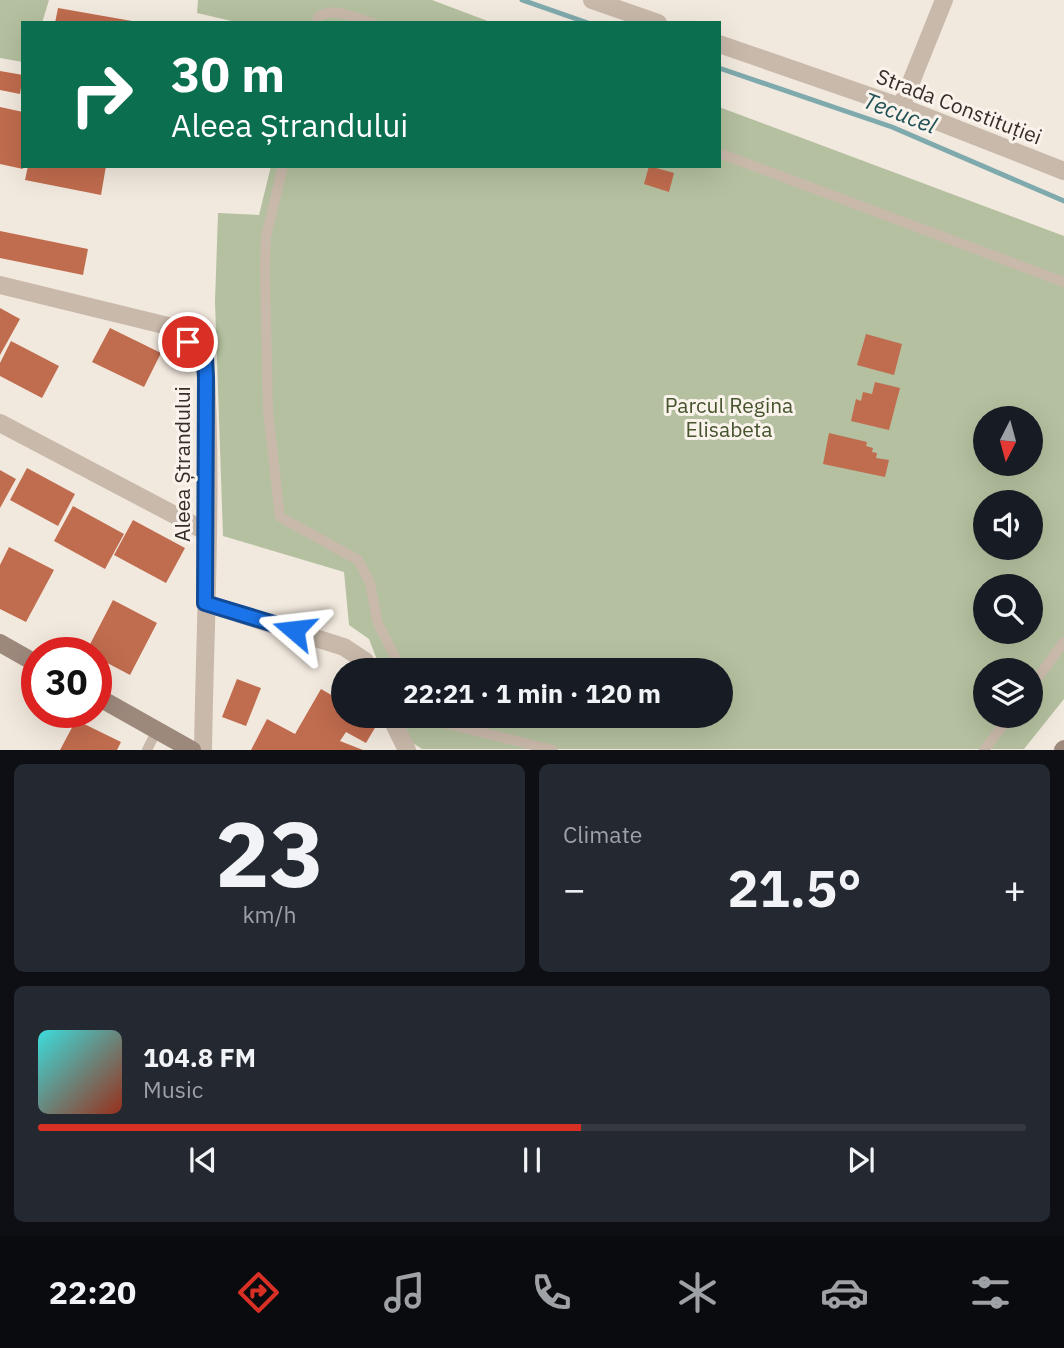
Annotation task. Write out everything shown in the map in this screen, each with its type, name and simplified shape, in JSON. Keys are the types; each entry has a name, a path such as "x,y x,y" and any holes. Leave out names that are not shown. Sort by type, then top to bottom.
{"main road":[{"path":"0,643 21,655"},
{"path":"112,705 192,750"}],"street":[{"path":"592,0 652,21"},
{"path":"901,107 944,0"},
{"name":"Strada Constituției","path":"721,45 901,107 1064,171"},
{"name":"Aleea Ștrandului","path":"0,285 172,327 205,358 207,531 203,750"},
{"path":"0,423 207,531"},
{"path":"205,603 344,647 360,658"},
{"path":"396,728 407,750"}],"lane":[{"path":"317,21 318,17 326,12 335,12 365,21"},
{"path":"721,154 1064,282"},
{"path":"283,168 266,237 265,270 268,411 280,517 358,561 370,583 378,624 396,658"},
{"path":"1043,671 1064,642"},
{"path":"463,728 553,750"},
{"path":"984,750 1001,728"},
{"path":"147,750 157,730"}],"green space":[{"path":"0,0 49,0 43,21 21,21 21,62 0,58"},
{"path":"198,0 432,0 488,21 231,21 197,13"},
{"name":"Parcul Regina Elisabeta","path":"721,108 1064,236 1064,699 1043,725 1043,658 973,658 973,728 1041,728 1024,749 422,749 407,739 403,728 733,728 733,658 376,658 369,639 349,625 344,572 223,536 215,302 218,213 259,215 271,168 721,168"}],"building":[{"path":"58,8 132,21 55,21"},
{"path":"0,71 21,75 20,94 0,90"},
{"path":"0,107 21,112 23,169 0,164"},
{"path":"28,168 106,168 101,195 25,180"},
{"path":"648,168 674,173 669,192 644,184"},
{"path":"0,231 88,249 83,275 0,258"},
{"path":"0,308 20,319 0,355"},
{"path":"110,328 161,353 144,387 92,362"},
{"path":"866,334 902,344 894,375 857,365"},
{"path":"11,341 59,366 42,398 0,376 0,363"},
{"path":"875,382 900,388 889,430 851,421 856,399 861,401 863,392 872,394"},
{"path":"829,433 867,442 866,446 877,453 876,458 889,460 885,477 823,464"},
{"path":"27,468 75,494 58,526 10,500"},
{"path":"0,470 16,479 0,508"},
{"path":"73,506 124,534 105,569 54,541"},
{"path":"133,520 185,548 166,583 114,555"},
{"path":"9,547 54,570 26,622 0,609 0,565"},
{"path":"113,600 157,623 130,675 112,665 112,637 94,637"},
{"path":"237,679 261,688 246,726 222,717"},
{"path":"321,689 331,695 331,728 375,728 366,743 346,732 340,741 363,750 251,750 267,719 295,734"},
{"path":"72,728 92,728 121,742 117,750 60,750"}],"waterway":[{"name":"Tecucel","path":"522,0 582,21"},
{"name":"Tecucel","path":"721,69 892,127 1064,201"}],"route":[{"path":"188,342 205,358 205,603 294,630"}]}
